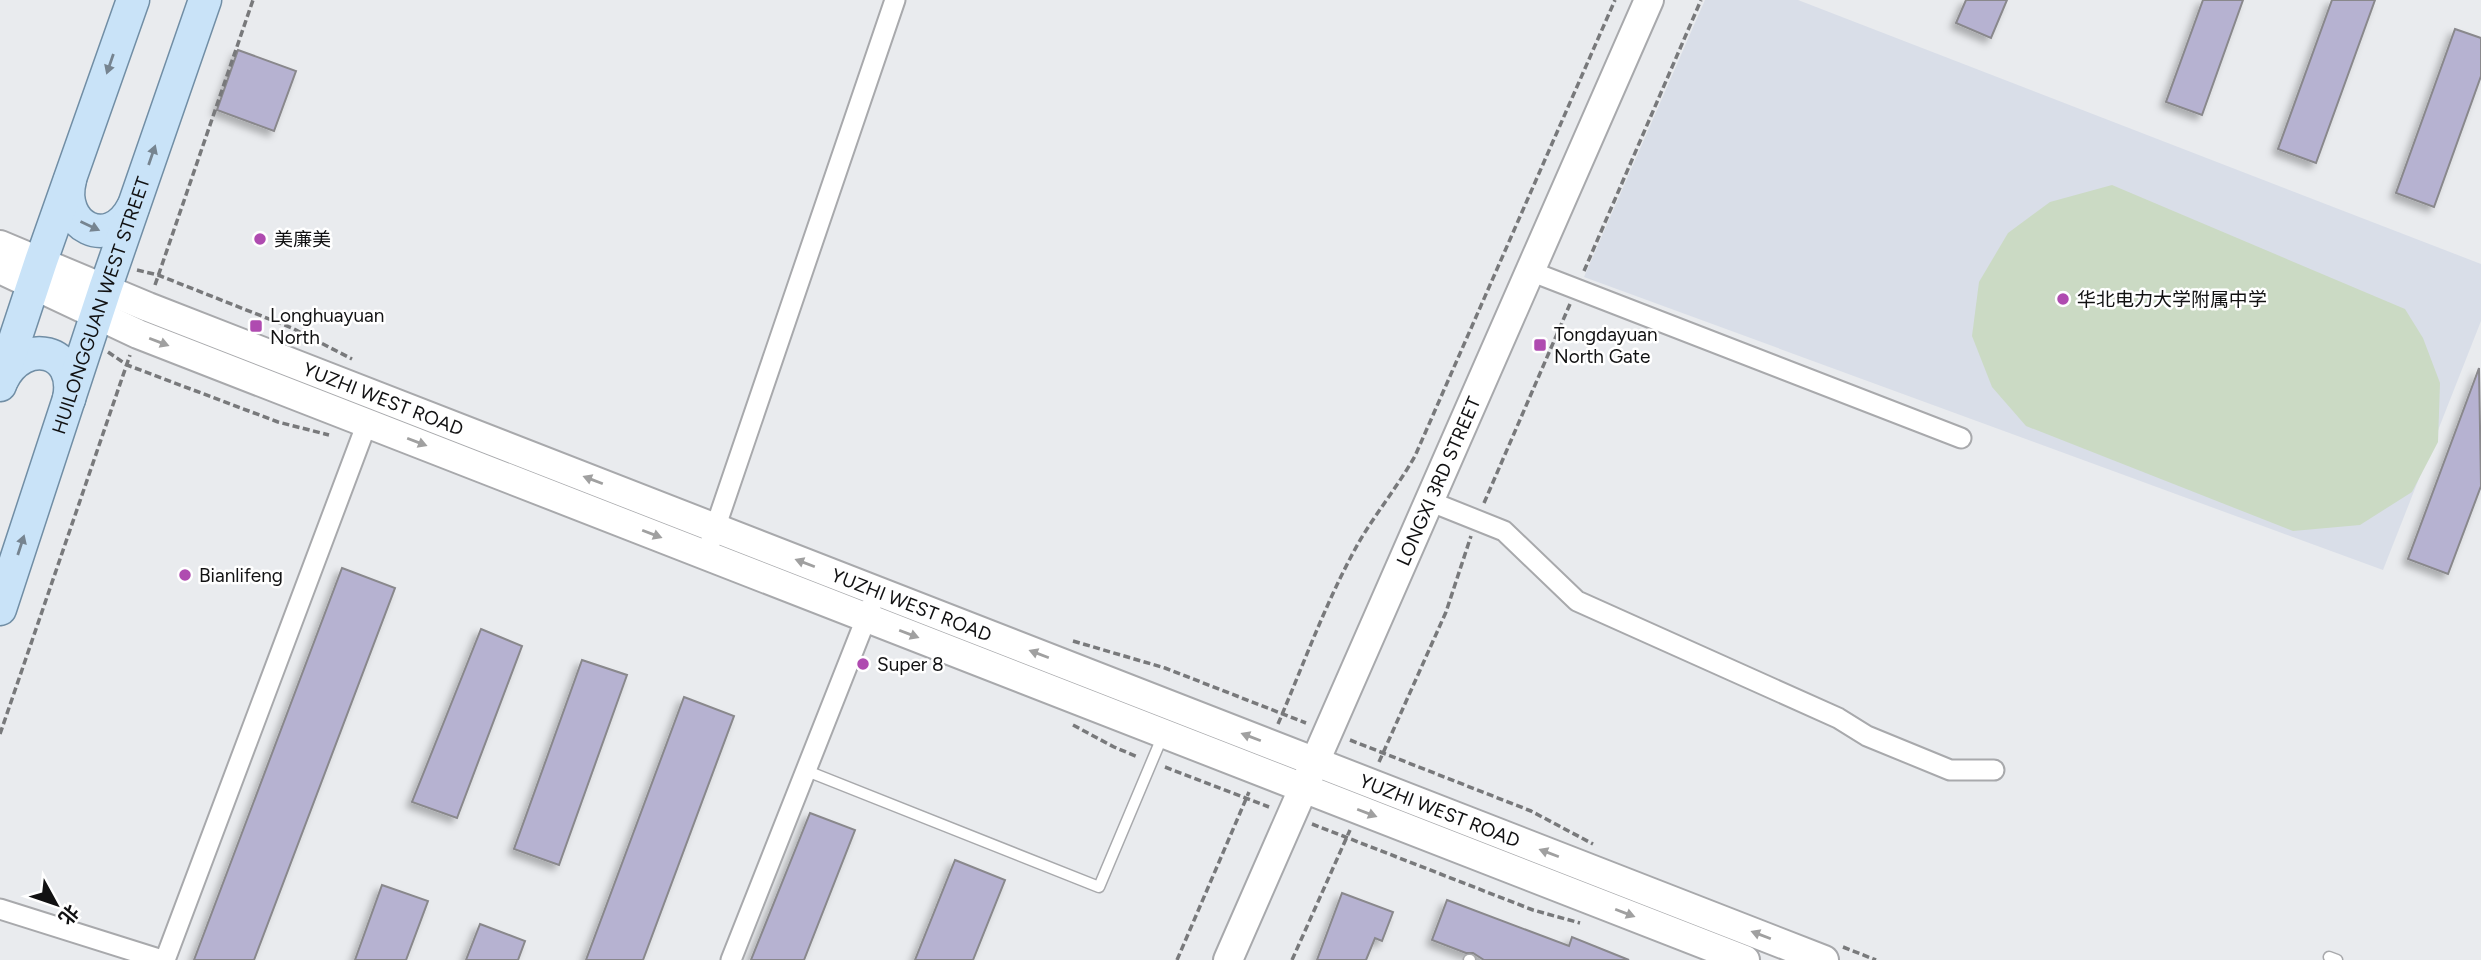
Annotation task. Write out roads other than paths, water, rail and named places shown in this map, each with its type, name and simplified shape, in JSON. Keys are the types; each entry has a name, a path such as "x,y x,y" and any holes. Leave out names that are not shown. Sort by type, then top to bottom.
{"main road":[{"path":"0,384 133,0"},
{"name":"HUILONGGUAN WEST STREET","path":"0,610 101,301 205,0"},
{"path":"72,172 67,191 69,207 77,219 95,231 109,231 121,225 130,214 136,198"},
{"path":"0,384 8,370 19,359 34,353 48,353 60,362 68,373 71,386 68,404"}],"street":[{"path":"706,555 895,0"},
{"name":"LONGXI 3RD STREET","path":"1228,960 1649,0"},
{"name":"YUZHI WEST ROAD","path":"0,245 37,272 101,301 715,528 1824,960"},
{"name":"YUZHI WEST ROAD","path":"0,269 37,272"},
{"path":"1530,271 1961,438"},
{"name":"YUZHI WEST ROAD","path":"101,301 138,334 1745,960"},
{"path":"0,909 164,960 367,423"},
{"path":"1429,501 1504,531 1577,601 1838,718 1867,736 1950,770 1994,770"},
{"path":"731,960 878,591"}],"lane":[{"path":"807,771 1098,887 1164,733"}],"place":[{"name":"美廉美","path":"260,239"},
{"name":"华北电力大学附属中学","path":"2063,299"},
{"name":"Longhuayuan North","path":"256,326"},
{"name":"Tongdayuan North Gate","path":"1540,345"},
{"name":"Bianlifeng","path":"185,575"},
{"name":"Super 8","path":"863,664"}]}
